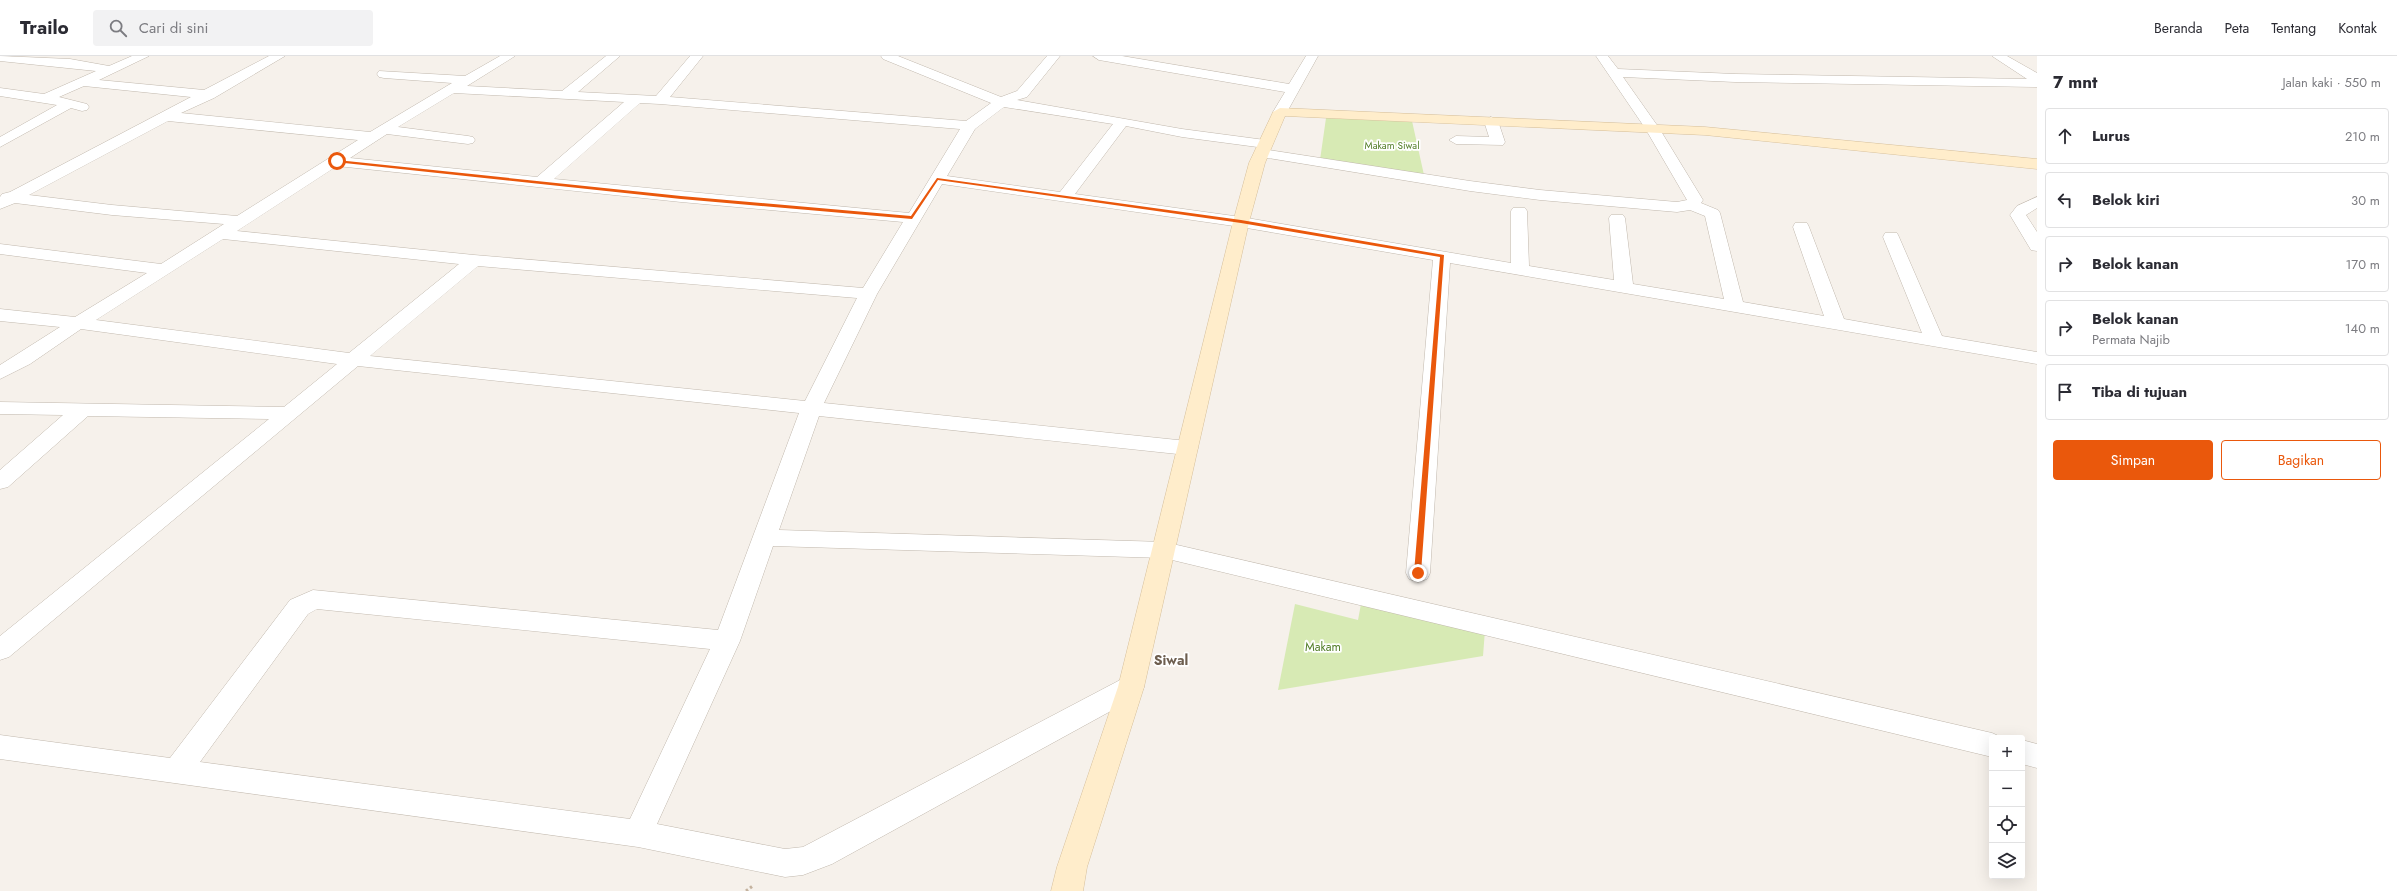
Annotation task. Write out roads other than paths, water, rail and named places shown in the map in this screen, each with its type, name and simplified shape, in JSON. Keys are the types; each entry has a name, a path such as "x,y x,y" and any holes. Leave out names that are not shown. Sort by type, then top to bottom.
{"street":[{"path":"46,98 143,56"},
{"path":"254,56 276,58"},
{"path":"0,373 466,80 509,56"},
{"path":"565,95 614,56"},
{"path":"660,100 697,56"},
{"path":"891,56 1001,102 1122,121 1264,148 1540,195 1677,206 1691,205 1712,213 1735,306"},
{"path":"638,834 728,641 812,407 868,294 912,218 969,126 1001,102 1022,94 1054,56"},
{"path":"1099,56 1293,89"},
{"path":"1066,891 1072,867 1132,687 1241,222 1264,148 1280,112 1312,56"},
{"path":"1602,56 1612,73 1652,128 1695,200 1691,205"},
{"path":"1998,56 2037,79"},
{"path":"0,57 70,63 111,70"},
{"path":"4,199 209,95 276,58"},
{"path":"1612,73 1735,78 2037,83"},
{"path":"384,74 466,80"},
{"path":"81,82 209,95"},
{"path":"452,89 660,100 969,126"},
{"path":"0,92 46,98 75,106 0,142"},
{"path":"541,182 636,99"},
{"path":"1280,112 1652,128 1820,141 2037,164"},
{"path":"165,116 468,140"},
{"path":"1064,197 1122,121"},
{"path":"1456,140 1498,142 1491,121"},
{"path":"337,161 912,218"},
{"path":"937,179 1241,222 2037,358"},
{"path":"4,199 240,221"},
{"path":"2037,202 2023,209 2018,215 2037,246"},
{"path":"1519,211 1520,270"},
{"path":"1617,218 1624,287"},
{"path":"1801,227 1836,324"},
{"path":"222,234 474,260 868,294"},
{"path":"1891,237 1935,341"},
{"path":"0,249 165,270"},
{"path":"1418,573 1442,256"},
{"path":"0,650 166,516 474,260"},
{"path":"0,315 79,323 354,360 812,407 1187,448"},
{"path":"0,408 289,413"},
{"path":"0,482 82,410"},
{"path":"766,538 1164,550 1989,744"},
{"path":"176,772 300,608 313,599 728,641"},
{"path":"0,746 176,772 638,834 785,862 803,861 821,854 1132,687"},
{"path":"2025,753 2037,756"}],"district":[{"name":"Siwal","path":"1171,660"}],"park label":[{"name":"Makam Siwal","path":"1392,145"},
{"name":"Makam","path":"1323,647"}]}
